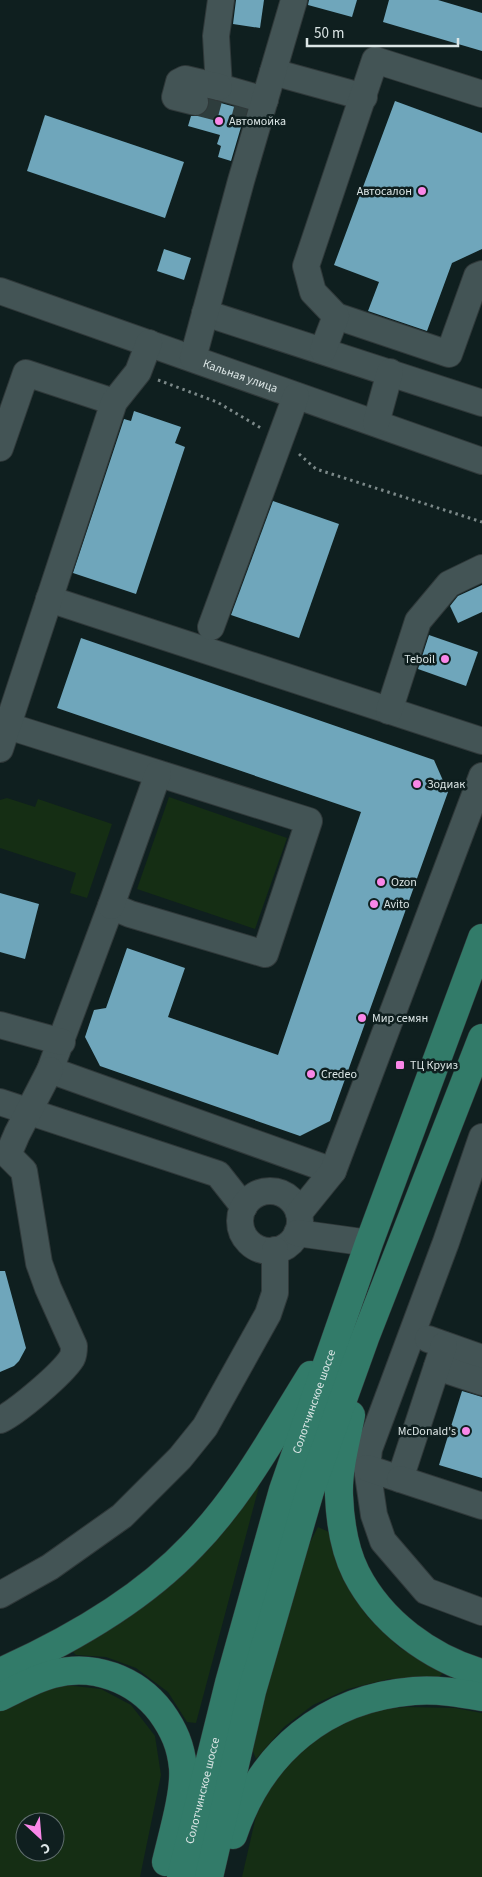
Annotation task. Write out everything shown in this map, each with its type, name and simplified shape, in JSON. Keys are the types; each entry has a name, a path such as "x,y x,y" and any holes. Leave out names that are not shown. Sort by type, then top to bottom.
{"main road":[{"name":"Солотчинское шоссе","path":"181,1877 229,1683 283,1490 369,1243 482,938"},
{"name":"Солотчинское шоссе","path":"209,1877 252,1691 310,1491 365,1338 482,1038"},
{"path":"0,1672 70,1637 112,1611 147,1585 192,1546 220,1514 243,1483 338,1331"},
{"path":"365,1338 341,1471 339,1493 346,1545 356,1573 374,1600 400,1628 431,1652 482,1673"},
{"path":"0,1697 54,1674 92,1671 130,1683 155,1705 176,1735 183,1770 182,1785 163,1877"},
{"path":"223,1877 232,1836 252,1790 270,1764 289,1743 318,1720 374,1696 415,1690 454,1692 482,1697"}],"street":[{"path":"219,87 216,36 221,0"},
{"path":"193,358 258,111 273,72 294,0"},
{"path":"482,94 375,60 306,266 313,292 336,316 448,354 477,276 482,274"},
{"path":"273,72 364,97"},
{"path":"195,102 175,97 179,82 185,79 219,87 258,111"},
{"name":"Кальная улица","path":"0,291 482,461"},
{"path":"205,313 482,403"},
{"path":"323,350 336,316"},
{"path":"111,906 130,914 264,954 309,821 158,774 4,738 114,402 138,372 149,343"},
{"path":"376,423 390,372"},
{"path":"0,448 26,373 114,402"},
{"path":"211,627 296,396"},
{"path":"389,711 418,621 449,584 482,568"},
{"path":"48,599 482,741"},
{"path":"0,1420 59,1374 72,1357 74,1351 74,1346 39,1263 24,1171 4,1155 30,1112 62,1042 158,774"},
{"path":"298,1223 295,1204 288,1196 278,1192 258,1193 249,1199 240,1216 244,1234 249,1242 256,1247 275,1250 284,1248 291,1242 298,1223 333,1171 482,776"},
{"path":"0,1025 62,1042"},
{"path":"50,1070 333,1171"},
{"path":"0,1102 218,1174 244,1207"},
{"path":"482,1138 446,1242 369,1449 367,1468 374,1515 383,1541 426,1590 482,1612"},
{"path":"298,1223 369,1243"},
{"path":"0,1595 50,1567 122,1516 180,1458 205,1427 268,1314 275,1293 275,1250"},
{"path":"412,1333 441,1356 482,1382"},
{"path":"441,1356 482,1358"},
{"path":"400,1479 441,1356"},
{"path":"367,1468 482,1506"}],"path":[{"path":"138,372 217,402 280,439 316,469 482,522"}],"green space":[{"path":"169,797 287,838 255,929 137,889"},
{"path":"7,798 35,807 38,799 112,824 87,898 70,893 76,873 0,848 0,800"},
{"path":"261,1479 196,1723 187,1722 168,1692 136,1668 106,1657 76,1655 71,1650"},
{"path":"318,1527 329,1532 345,1579 367,1616 400,1648 444,1672 439,1677 389,1679 348,1689 313,1705 284,1727 256,1759 250,1744 307,1548"},
{"path":"56,1684 101,1689 131,1705 155,1736 161,1775 140,1877 0,1877 0,1710"},
{"path":"407,1707 455,1708 482,1713 482,1877 242,1877 256,1816 270,1787 292,1758 318,1737 342,1724 376,1710"}],"building":[{"path":"236,0 264,0 260,28 233,24"},
{"path":"309,0 357,0 352,17 308,5"},
{"path":"389,0 438,0 482,13 482,51 383,22"},
{"name":"Автомойка","path":"210,100 246,110 231,161 218,157 221,146 217,144 220,135 188,126 191,116 200,116 206,112"},
{"name":"Автосалон","path":"395,101 482,133 482,249 452,263 427,331 368,311 379,282 334,265"},
{"path":"45,115 184,162 165,218 27,171"},
{"path":"164,249 191,258 184,280 157,271"},
{"path":"134,411 181,427 175,443 185,447 136,594 73,573 124,419 131,421"},
{"path":"273,501 339,524 299,638 231,615"},
{"path":"482,585 482,612 458,623 450,606 458,596"},
{"name":"Teboil","path":"429,635 478,652 466,686 418,669"},
{"path":"81,638 434,760 448,792 330,1121 300,1136 100,1066 85,1037 94,1010 106,1008 127,948 185,968 168,1017 278,1055 361,812 57,708"},
{"path":"0,893 39,904 25,959 0,952"},
{"path":"0,1271 5,1271 26,1348 14,1366 0,1372"},
{"name":"McDonald's","path":"462,1391 482,1397 482,1478 439,1465"}],"tunnel":[{"path":"195,102 249,116"}],"place":[{"name":"Автомойка","path":"219,121"},
{"name":"Автосалон","path":"422,191"},
{"name":"Teboil","path":"445,659"},
{"name":"Зодиак","path":"417,784"},
{"name":"Ozon","path":"381,882"},
{"name":"Avito","path":"374,904"},
{"name":"Мир семян","path":"362,1018"},
{"name":"ТЦ Круиз","path":"400,1065"},
{"name":"Credeo","path":"311,1074"},
{"name":"McDonald's","path":"466,1431"}]}
